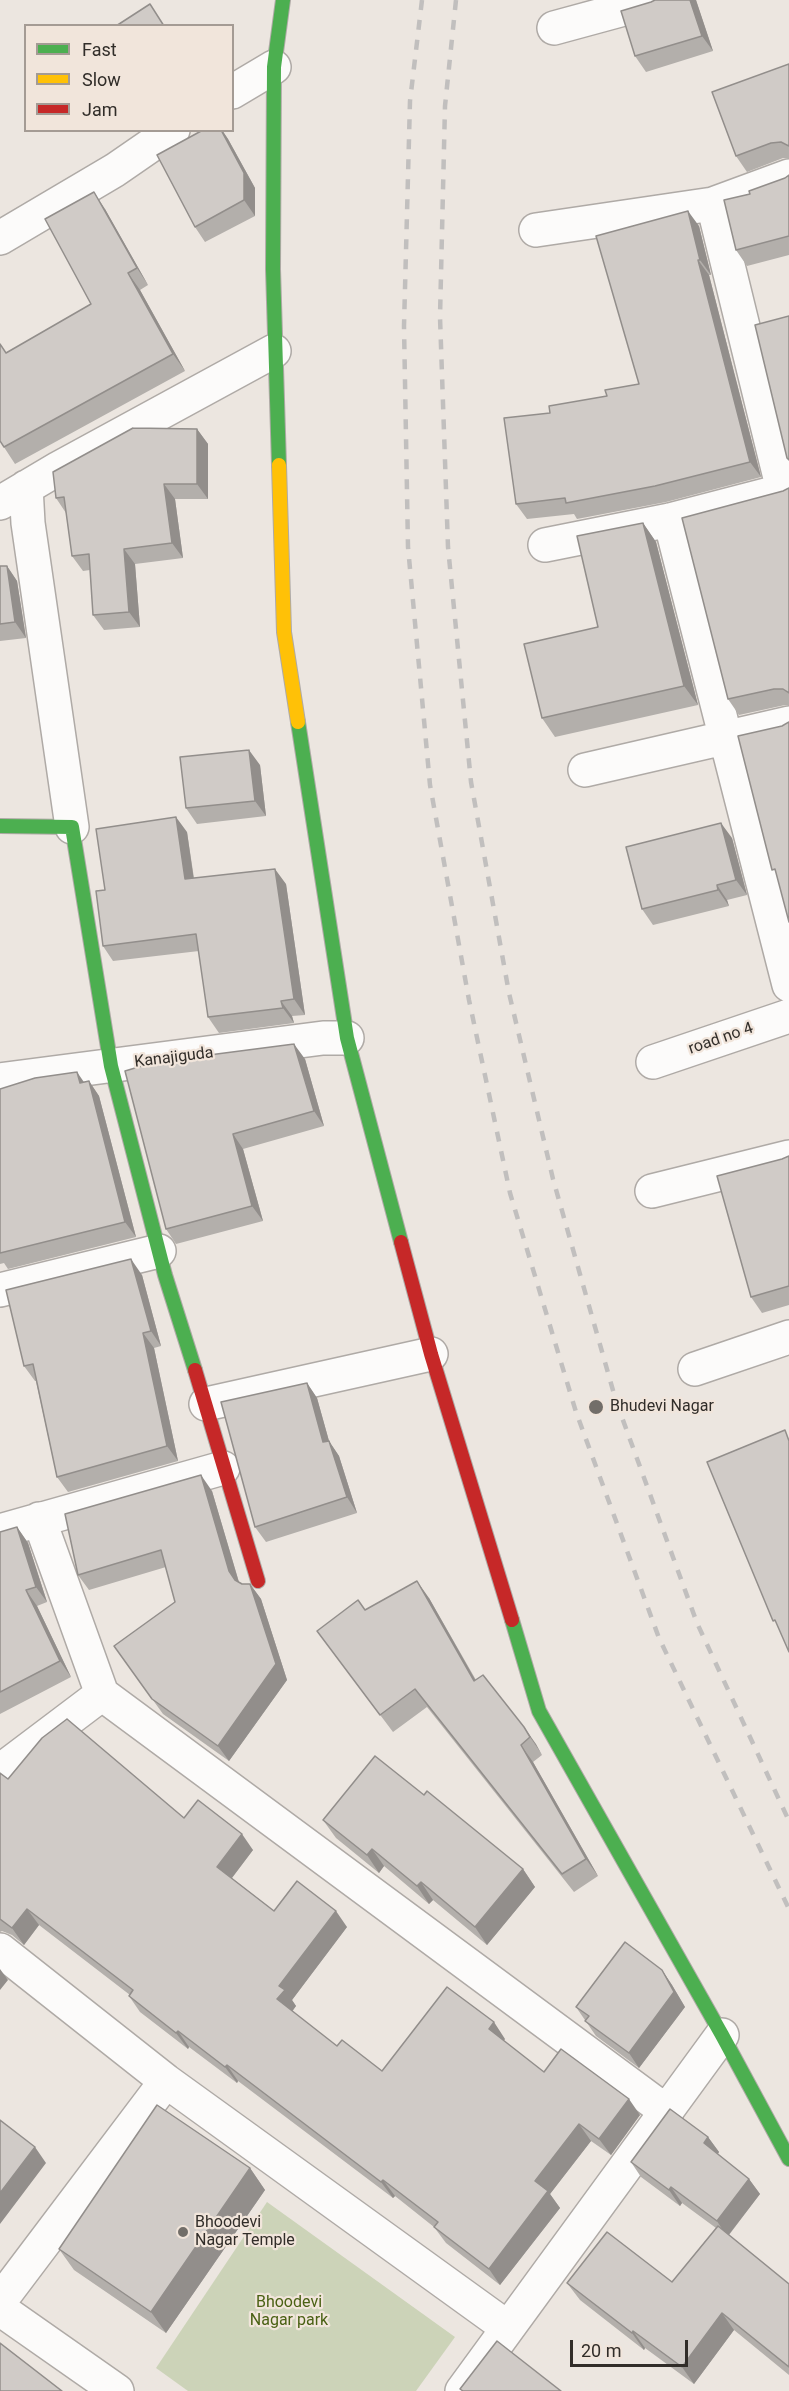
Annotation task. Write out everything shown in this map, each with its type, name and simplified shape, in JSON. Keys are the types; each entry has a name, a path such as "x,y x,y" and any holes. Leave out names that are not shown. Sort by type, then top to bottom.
{"street":[{"path":"283,0 274,67 273,269 284,632 347,1038 432,1354 539,1711 789,2159"},
{"path":"554,28 657,0"},
{"path":"234,91 274,67"},
{"path":"0,238 115,171 170,132"},
{"path":"536,230 713,204 789,176"},
{"path":"545,546 670,520 786,489 713,204"},
{"path":"258,1581 159,1251 111,1066 72,827 28,523 13,495 274,351"},
{"path":"670,520 789,985"},
{"path":"585,770 789,723"},
{"path":"0,826 72,827"},
{"name":"road no 4","path":"653,1062 789,1016"},
{"name":"Kanajiguda","path":"0,1080 323,1038 347,1038"},
{"path":"652,1191 789,1157"},
{"path":"0,1290 159,1251"},
{"path":"695,1369 789,1337"},
{"path":"206,1404 432,1354"},
{"path":"0,1531 224,1468"},
{"path":"39,1519 102,1694 667,2112"},
{"path":"0,1771 102,1694"},
{"path":"0,1950 166,2081 508,2328"},
{"path":"462,2391 722,2036"},
{"path":"0,2301 166,2081"},
{"path":"0,2309 117,2391"}],"green space":[{"name":"Bhoodevi Nagar park","path":"267,2202 455,2337 416,2391 188,2391 156,2368"}],"building":[{"path":"655,0 690,0 702,36 635,56 621,11"},
{"path":"150,4 163,24 119,24"},
{"path":"789,64 789,146 781,142 771,143 736,156 712,92"},
{"path":"199,132 222,132 244,173 244,200 195,227 157,155"},
{"path":"789,175 789,236 736,250 724,200 750,194 749,191"},
{"path":"94,192 137,268 128,273 173,354 4,447 0,441 0,344 6,353 91,304 45,219"},
{"path":"688,211 700,260 698,260 750,462 655,486 566,503 565,498 516,504 504,418 550,413 549,406 607,396 605,390 639,384 596,236"},
{"path":"789,316 789,460 755,325"},
{"path":"133,428 197,429 197,484 164,484 172,543 124,549 129,612 93,615 89,554 72,556 64,497 56,498 53,472"},
{"path":"789,488 789,693 783,689 774,689 728,699 682,518"},
{"path":"643,523 684,686 542,718 524,644 598,627 577,536"},
{"path":"0,566 7,566 15,622 0,624"},
{"path":"789,722 789,922 775,869 772,870 738,736 782,726"},
{"path":"249,750 255,801 186,808 180,757"},
{"path":"176,817 185,879 275,869 294,999 281,1001 283,1008 208,1017 196,934 103,946 96,891 105,890 96,829"},
{"path":"721,823 736,880 717,885 718,890 642,909 626,847"},
{"path":"294,1044 314,1111 233,1134 252,1206 166,1229 125,1071 155,1062"},
{"path":"77,1072 80,1083 89,1081 125,1222 0,1253 0,1089 35,1078"},
{"path":"789,1156 789,1286 751,1297 717,1176"},
{"path":"131,1259 151,1331 143,1333 167,1446 57,1477 33,1364 24,1366 6,1290"},
{"path":"307,1383 323,1442 329,1441 347,1497 255,1527 221,1402"},
{"path":"785,1430 789,1441 789,1652 775,1620 773,1621 707,1462"},
{"path":"201,1475 229,1571 235,1580 242,1584 250,1584 276,1664 218,1746 152,1699 114,1646 175,1602 161,1550 78,1575 65,1514"},
{"path":"17,1527 36,1587 26,1590 60,1661 0,1692 0,1532"},
{"path":"417,1581 474,1681 483,1675 530,1737 521,1745 586,1859 562,1874 415,1689 380,1715 317,1631 358,1600 365,1610"},
{"path":"67,1719 184,1818 198,1800 242,1834 217,1867 274,1911 297,1881 336,1911 279,1986 285,1990 277,1999 337,2046 342,2040 382,2071 447,1987 494,2022 489,2029 544,2072 561,2049 629,2099 599,2139 579,2124 535,2181 548,2191 489,2269 434,2227 438,2222 383,2180 381,2182 227,2065 225,2067 178,2031 176,2033 129,1996 133,1990 27,1909 12,1928 0,1919 0,1773 8,1779 42,1738"},
{"path":"375,1756 424,1795 427,1791 523,1869 475,1927 421,1882 417,1886 372,1849 367,1855 323,1820"},
{"path":"625,1942 662,1970 674,1992 629,2053 585,2021 589,2016 576,2007"},
{"path":"157,2105 250,2168 151,2312 59,2249"},
{"path":"670,2109 708,2137 704,2143 749,2179 717,2221 671,2187 669,2190 631,2162"},
{"path":"0,2120 35,2147 0,2193"},
{"path":"718,2226 789,2284 789,2367 722,2313 682,2367 633,2331 632,2333 567,2283 607,2232 672,2282"},
{"path":"497,2341 561,2391 463,2391 460,2389"},
{"path":"0,2343 62,2391 0,2391"}],"railway":[{"path":"422,0 410,101 404,326 408,547 430,785 469,1000 510,1193 576,1412 659,1638 789,1909"},
{"path":"456,0 445,106 440,317 448,547 471,782 509,993 553,1179 616,1401 697,1623 789,1821"}],"traffic: fast":[{"path":"279,465 273,269 274,67 283,0"},
{"path":"298,722 347,1038 401,1242"},
{"path":"0,826 72,827 111,1066 165,1275 195,1370"},
{"path":"512,1620 539,1711 722,2035 789,2159"}],"traffic: slow":[{"path":"279,465 284,632 298,722"}],"traffic: jam":[{"path":"401,1242 431,1354 512,1620"},
{"path":"195,1370 258,1581"}],"place":[{"name":"Bhudevi Nagar","path":"596,1407"},
{"name":"Bhoodevi Nagar Temple","path":"183,2232"}]}
